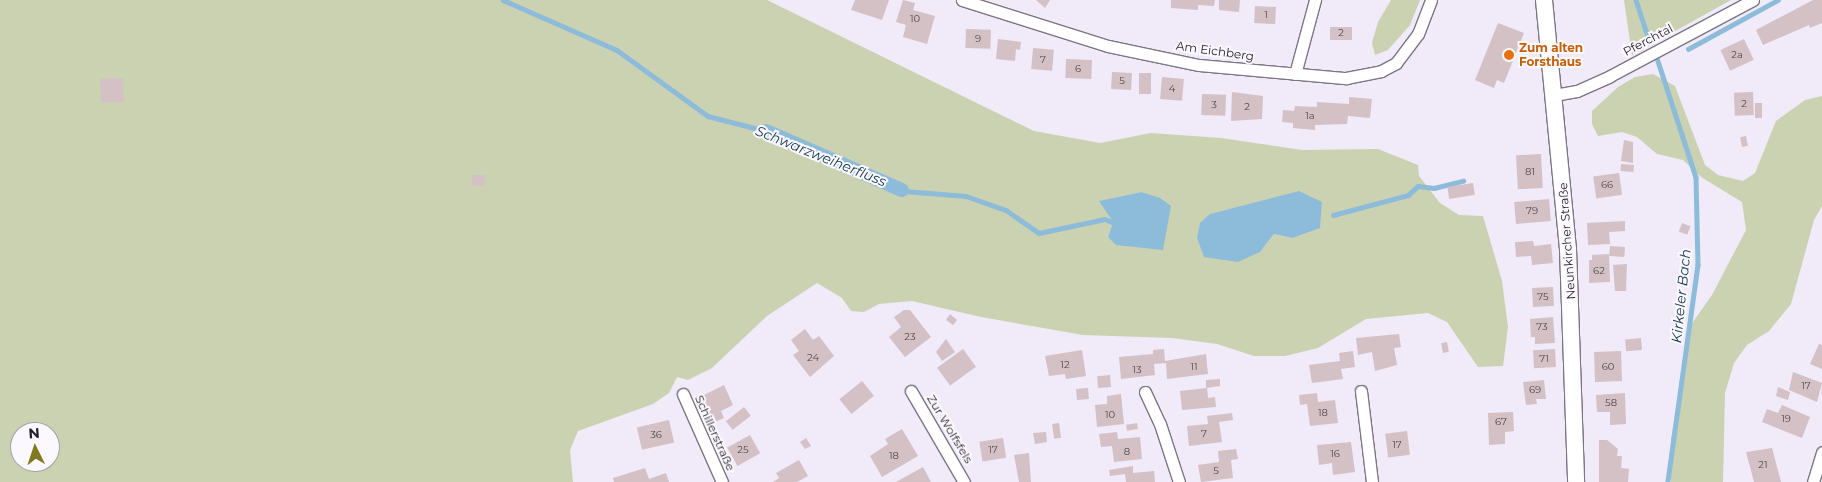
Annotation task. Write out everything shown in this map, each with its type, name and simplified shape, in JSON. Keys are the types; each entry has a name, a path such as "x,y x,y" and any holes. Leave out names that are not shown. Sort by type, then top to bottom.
{"main road":[{"name":"Neunkircher Straße","path":"1544,0 1554,95 1571,308 1576,482"}],"street":[{"name":"Am Eichberg","path":"962,0 1108,46 1199,65 1346,78 1381,71 1396,63 1418,34 1431,0"},
{"name":"Pferchtal","path":"1554,95 1577,91 1610,76 1753,0"},
{"path":"1295,74 1312,1"},
{"path":"1361,391 1368,432 1372,482"},
{"name":"Zur Wolfsfels","path":"911,392 964,482"},
{"path":"1144,392 1160,424 1179,482"},
{"name":"Schillerstraße","path":"683,394 722,482"},
{"path":"1813,482 1822,452"}],"green space":[{"path":"0,0 767,0 1034,131 1100,143 1151,133 1221,138 1302,150 1378,149 1418,165 1419,176 1440,203 1459,215 1483,216 1502,281 1508,327 1503,366 1478,367 1447,322 1428,313 1366,319 1318,348 1285,356 1254,356 1217,344 1172,338 1083,335 981,317 912,301 879,304 864,312 851,311 842,298 817,283 767,316 712,368 688,380 677,377 669,393 653,404 578,431 570,450 573,482 0,482","holes":["1298,191 1292,238 1274,234 1260,252","1141,192 1108,237 1113,222 1100,201"]},
{"path":"1391,0 1420,0 1410,25 1388,50 1375,55 1372,43 1378,22"},
{"path":"1624,0 1731,0 1632,55"},
{"path":"1653,74 1675,86 1705,165 1718,175 1743,181 1755,173 1776,121 1805,100 1822,96 1822,206 1814,220 1791,304 1769,331 1747,345 1734,363 1725,393 1723,482 1671,482 1671,440 1688,329 1712,295 1746,230 1742,202 1701,177 1683,160 1657,154 1637,137 1622,132 1598,136 1592,124 1592,111 1618,87 1635,77"}],"water":[{"path":"1299,191 1322,202 1320,228 1292,238 1274,234 1260,252 1238,262 1204,257 1197,238 1200,223 1210,214"},
{"path":"1141,192 1160,198 1171,206 1163,250 1116,245 1108,237 1113,222 1099,201"}],"building":[{"path":"855,0 889,0 882,20 851,10"},
{"path":"903,0 915,3 913,10 935,16 927,44 903,37 906,25 896,22"},
{"path":"1036,0 1050,0 1045,8"},
{"path":"1171,0 1215,0 1214,6 1198,5 1198,10 1171,8"},
{"path":"1219,0 1240,0 1239,12 1219,10"},
{"path":"1813,0 1822,0 1822,23 1810,28 1809,25 1763,45 1756,30"},
{"path":"1255,6 1276,7 1275,24 1254,23"},
{"path":"1498,23 1524,33 1504,83 1497,80 1494,88 1475,80"},
{"path":"1330,27 1352,27 1352,40 1330,40"},
{"path":"966,29 991,30 990,49 965,48"},
{"path":"998,39 1021,42 1020,50 1016,49 1015,61 996,59"},
{"path":"1744,39 1754,60 1730,71 1720,50"},
{"path":"1033,48 1054,50 1052,71 1031,69"},
{"path":"1066,59 1092,60 1091,79 1065,78"},
{"path":"1112,72 1132,73 1131,90 1111,89"},
{"path":"1139,73 1151,73 1151,94 1139,94"},
{"path":"1162,77 1184,79 1182,101 1160,99"},
{"path":"123,78 124,102 101,103 100,79"},
{"path":"1232,92 1263,96 1262,119 1231,121"},
{"path":"1753,92 1754,115 1735,116 1734,93"},
{"path":"1202,94 1226,95 1225,116 1201,115"},
{"path":"1349,97 1372,99 1370,118 1348,116 1347,124 1315,125 1315,130 1293,128 1293,123 1282,122 1283,110 1294,111 1295,106 1317,107 1317,102 1349,104"},
{"path":"1755,103 1762,103 1762,118 1755,118"},
{"path":"1746,136 1748,146 1742,147 1740,137"},
{"path":"1624,140 1633,142 1633,163 1621,161"},
{"path":"1541,154 1543,188 1518,189 1516,155"},
{"path":"1621,164 1634,165 1633,172 1621,171"},
{"path":"1619,173 1622,195 1596,198 1593,177"},
{"path":"472,175 485,175 485,186 472,186"},
{"path":"1473,183 1475,195 1449,199 1447,187"},
{"path":"1549,199 1551,221 1516,224 1514,202"},
{"path":"1625,221 1625,231 1609,232 1610,244 1588,245 1587,223"},
{"path":"1682,223 1690,226 1687,235 1679,231"},
{"path":"1533,241 1534,246 1551,244 1553,263 1532,265 1531,256 1516,257 1515,242"},
{"path":"1610,246 1625,247 1624,257 1609,256"},
{"path":"1609,254 1610,282 1589,283 1589,260 1592,260 1592,255"},
{"path":"1627,264 1626,291 1615,291 1613,265"},
{"path":"1553,287 1554,306 1533,307 1532,288"},
{"path":"904,310 910,310 931,337 905,357 889,337 901,327 894,317"},
{"path":"950,314 957,320 953,325 946,320"},
{"path":"1553,317 1555,343 1535,344 1535,337 1531,337 1530,319"},
{"path":"805,329 813,340 819,336 834,356 810,377 793,355 799,351 791,340"},
{"path":"1399,334 1401,347 1394,348 1397,365 1375,371 1372,352 1358,355 1356,338"},
{"path":"1641,338 1642,350 1626,351 1625,339"},
{"path":"946,339 955,352 942,361 936,352"},
{"path":"1447,342 1449,352 1443,353 1441,343"},
{"path":"1819,344 1822,345 1822,369 1810,364"},
{"path":"963,349 976,367 950,386 937,368"},
{"path":"1164,349 1165,361 1206,354 1208,374 1167,379 1166,363 1154,364 1155,375 1121,379 1119,357 1153,354 1153,350"},
{"path":"1555,349 1556,367 1534,368 1533,350"},
{"path":"1082,350 1086,376 1066,379 1065,374 1049,376 1045,356"},
{"path":"1353,351 1355,367 1341,369 1343,379 1312,383 1309,365 1340,361 1339,353"},
{"path":"1621,351 1622,381 1595,382 1594,352"},
{"path":"1793,372 1822,383 1817,402 1789,390"},
{"path":"1110,375 1111,387 1098,388 1097,376"},
{"path":"1220,379 1220,386 1206,388 1206,380"},
{"path":"1544,380 1546,399 1536,399 1537,404 1526,405 1523,382"},
{"path":"862,381 874,396 851,414 839,399"},
{"path":"724,385 733,405 721,411 724,418 710,424 698,398"},
{"path":"1778,387 1790,392 1788,400 1776,396"},
{"path":"1088,388 1089,399 1077,400 1076,389"},
{"path":"1207,388 1208,398 1215,397 1216,407 1182,410 1180,391"},
{"path":"1317,393 1318,402 1335,400 1338,423 1310,426 1307,404 1300,405 1299,395"},
{"path":"1625,393 1626,424 1610,425 1610,412 1597,412 1596,395"},
{"path":"1121,394 1124,424 1097,427 1095,405 1107,404 1107,396"},
{"path":"1782,405 1810,417 1802,438 1762,422 1767,409 1778,413"},
{"path":"744,407 751,416 733,430 726,421"},
{"path":"1513,412 1514,431 1505,432 1505,444 1489,445 1488,413"},
{"path":"1232,413 1233,420 1219,422 1222,442 1189,446 1187,426 1208,424 1207,416"},
{"path":"669,420 674,442 642,450 637,427"},
{"path":"1059,423 1061,438 1054,439 1052,424"},
{"path":"1137,423 1138,429 1127,431 1126,425"},
{"path":"902,429 918,456 882,477 870,456 888,444 885,439"},
{"path":"1407,431 1410,455 1388,458 1385,434"},
{"path":"1046,432 1047,442 1035,444 1033,433"},
{"path":"1117,432 1118,439 1140,437 1142,459 1114,462 1112,446 1101,447 1099,434"},
{"path":"750,435 760,453 737,466 727,448"},
{"path":"806,438 811,446 805,449 800,442"},
{"path":"1003,438 1006,458 982,462 979,442"},
{"path":"1599,440 1607,440 1618,449 1617,456 1622,456 1621,468 1629,469 1628,482 1599,482"},
{"path":"1351,442 1355,472 1333,475 1332,463 1319,465 1317,445"},
{"path":"1772,448 1781,482 1754,482 1746,452"},
{"path":"1236,449 1238,459 1231,460 1233,478 1201,482 1198,465 1219,462 1218,451"},
{"path":"1029,453 1031,482 1019,482 1014,455"},
{"path":"799,460 808,476 797,482 773,482 779,478 776,473"},
{"path":"1133,466 1133,473 1154,471 1155,482 1126,482 1125,474 1110,476 1109,470"},
{"path":"923,467 931,482 896,482"},
{"path":"645,468 649,479 666,473 669,482 614,482 613,478"}],"waterway":[{"name":"Schwarzweiherfluss","path":"503,0 617,50 708,116 766,131"},
{"name":"Kirkeler Bach","path":"1636,0 1648,38"},
{"path":"1688,49 1778,0"},
{"name":"Kirkeler Bach","path":"1657,58 1696,177 1698,265 1668,482"},
{"name":"Schwarzweiherfluss","path":"766,131 902,190"},
{"name":"Schwarzweiherfluss","path":"1333,215 1408,195 1418,186 1434,188 1463,181"},
{"name":"Schwarzweiherfluss","path":"904,191 966,196 1006,210 1039,233 1105,219 1117,224"}],"place":[{"name":"Zum alten Forsthaus","path":"1509,55"}]}
